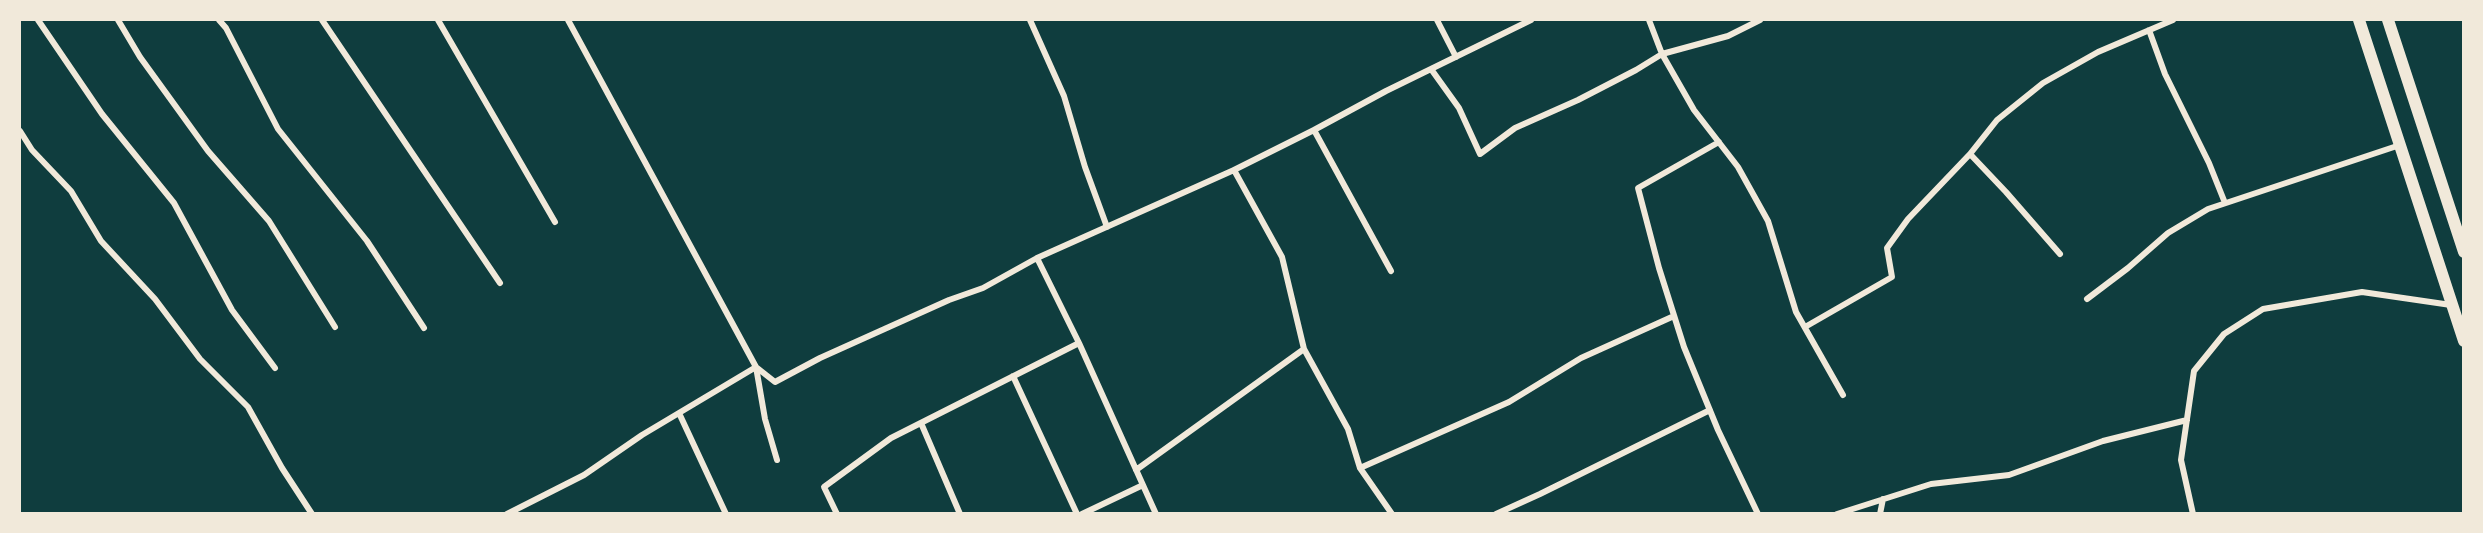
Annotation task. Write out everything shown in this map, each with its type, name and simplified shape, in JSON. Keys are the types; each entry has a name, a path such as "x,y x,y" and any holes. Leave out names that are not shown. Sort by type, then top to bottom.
{"main road":[{"path":"2359,20 2463,341"},
{"path":"2388,20 2463,252"}],"street":[{"path":"38,20 102,114 174,203 232,310 275,369"},
{"path":"118,20 140,57 208,151 269,221 335,327"},
{"path":"219,20 226,28 278,129 367,241 424,328"},
{"path":"322,20 500,283"},
{"path":"438,20 555,222"},
{"path":"568,20 756,367 765,419 777,460"},
{"path":"1030,20 1064,96 1085,167 1107,227"},
{"path":"1437,20 1456,57"},
{"path":"756,367 775,382 820,358 949,300 983,288 1037,258 1234,170 1386,91 1531,20"},
{"path":"1649,20 1662,54 1695,110 1738,167 1768,220 1796,312 1843,395"},
{"path":"1431,69 1459,108 1480,154 1515,128 1578,100 1662,54 1728,36 1760,20"},
{"path":"1805,327 1892,277 1887,248 1908,219 1970,154 1997,120 2043,84 2098,52 2173,20"},
{"path":"2148,30 2165,74 2209,163 2225,203"},
{"path":"1314,130 1391,271"},
{"path":"20,131 32,150 71,191 101,241 155,300 200,359 248,407 282,468 312,513"},
{"path":"1719,142 1638,188 1674,316 1710,410 1758,513"},
{"path":"2086,299 2128,268 2168,233 2208,209 2400,145"},
{"path":"1970,154 2060,254"},
{"path":"1234,170 1282,257 1304,349 1348,429 1360,468 1392,513"},
{"path":"1037,258 1079,343 1156,513"},
{"path":"2193,513 2181,460 2194,371 2224,334 2263,309 2362,292 2452,305"},
{"path":"1360,468 1509,402 1581,358 1674,316"},
{"path":"837,513 824,487 891,438 1079,343"},
{"path":"1136,470 1304,349"},
{"path":"507,513 584,474 756,367"},
{"path":"1013,376 1077,513"},
{"path":"1496,513 1540,495 1710,410"},
{"path":"679,413 726,513"},
{"path":"1837,513 1931,484 2009,475 2103,441 2187,420"},
{"path":"921,423 960,513"},
{"path":"1082,513 1143,485"},
{"path":"1880,513 1883,499"}]}
